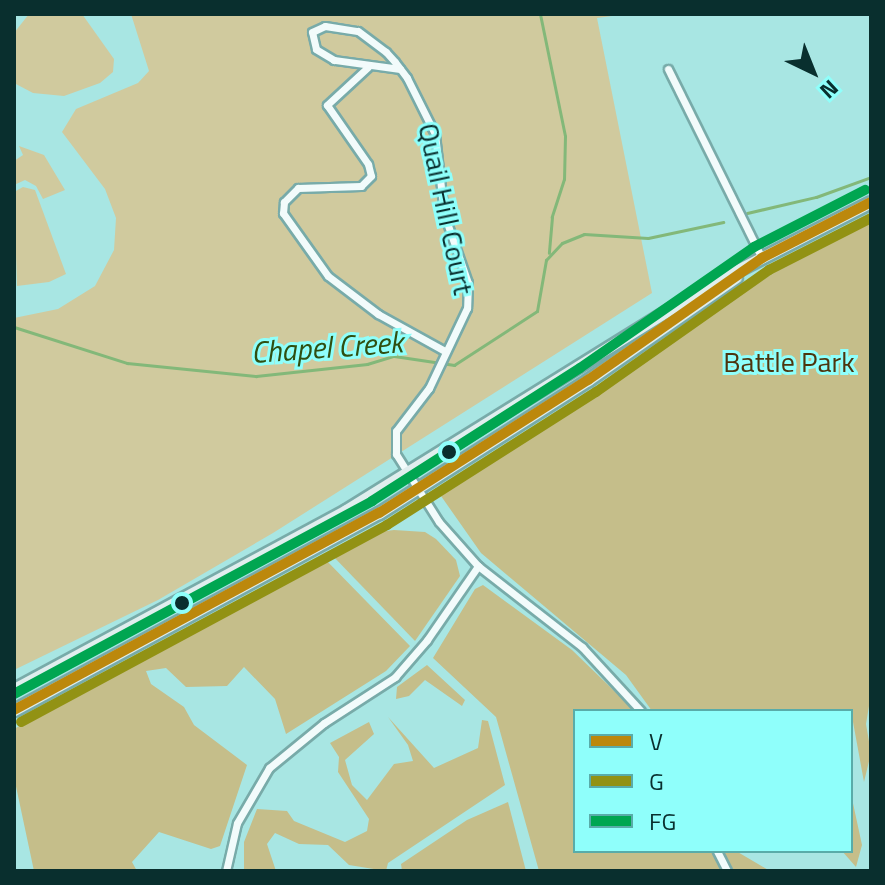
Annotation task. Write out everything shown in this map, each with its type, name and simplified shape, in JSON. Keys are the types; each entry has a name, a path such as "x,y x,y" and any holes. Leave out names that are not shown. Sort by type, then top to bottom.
{"main road":[{"path":"14,689 408,473 712,283 871,202"},
{"path":"14,710 418,489 707,300 745,268"}],"street":[{"name":"Quail Hill Court","path":"400,69 368,67 323,55 312,43 312,32 325,26 358,31 400,69 435,134 444,214 468,283 467,308 443,350 435,375 395,435 396,454 408,473"},
{"path":"368,67 327,105 368,164 371,176 361,186 298,188 284,202 283,213 328,276 378,314 443,350"},
{"path":"668,69 762,258"},
{"path":"408,473 478,566 582,647 639,709"},
{"path":"227,870 237,823 269,768 324,723 395,677 427,640 478,566"},
{"path":"718,853 727,871"}],"shaded area":[{"path":"29,14 82,14 114,59 113,72 100,83 64,96 33,93 14,83 14,33"},
{"path":"131,14 627,14 597,18 652,293 273,533 158,600 14,670 14,318 58,309 95,286 114,250 116,218 105,189 62,132 76,109 138,83 149,71"},
{"path":"19,146 44,155 65,190 43,199 36,186 25,180 14,185 14,161 23,155"},
{"path":"23,187 35,190 66,274 49,282 17,286 14,192"}],"green space":[{"name":"Battle Park","path":"871,221 871,694 866,724 871,753 864,782 853,709 651,709 626,675 481,553 441,496 444,489 798,257"},
{"path":"394,530 425,532 436,539 456,560 460,576 415,641 330,553 364,534"},
{"path":"323,557 410,646 386,671 286,734 275,699 244,667 227,686 186,687 166,668 146,671 151,684 184,707 194,725 247,765 220,846 211,849 159,832 132,862 137,871 34,871 14,777 14,729"},
{"path":"483,585 572,650 633,709 573,709 573,853 739,853 770,871 539,871 496,717 433,658 475,589"},
{"path":"427,665 465,700 462,706 425,680 409,696 396,699 397,687"},
{"path":"388,717 434,768 478,748 482,720 488,721 505,785 388,863 386,871 349,865 328,845 299,844 275,833 267,844 276,871 244,871 244,842 257,809 287,811 294,821 345,842 367,831 369,819 338,772 339,757 330,743 369,722 374,734 345,760 352,785 367,800 394,764 413,761 408,745"},
{"path":"508,802 526,871 402,871 401,864 467,820"},
{"path":"853,803 862,845 856,867 844,853 853,853"}],"waterway":[{"path":"540,14 565,136 564,179 552,217 549,253"},
{"name":"Chapel Creek","path":"747,213 816,197 871,177"},
{"name":"Chapel Creek","path":"14,327 127,363 256,376 367,364 394,356 454,365 537,311 546,260 562,243 584,234 648,238 723,222"}],"transit line":[{"name":"FG","path":"14,694 372,501 580,368 754,247 865,190"},
{"name":"V","path":"14,710 379,513 588,380 762,258 871,202"},
{"name":"G","path":"21,722 387,525 596,392 769,270 871,218"}]}
